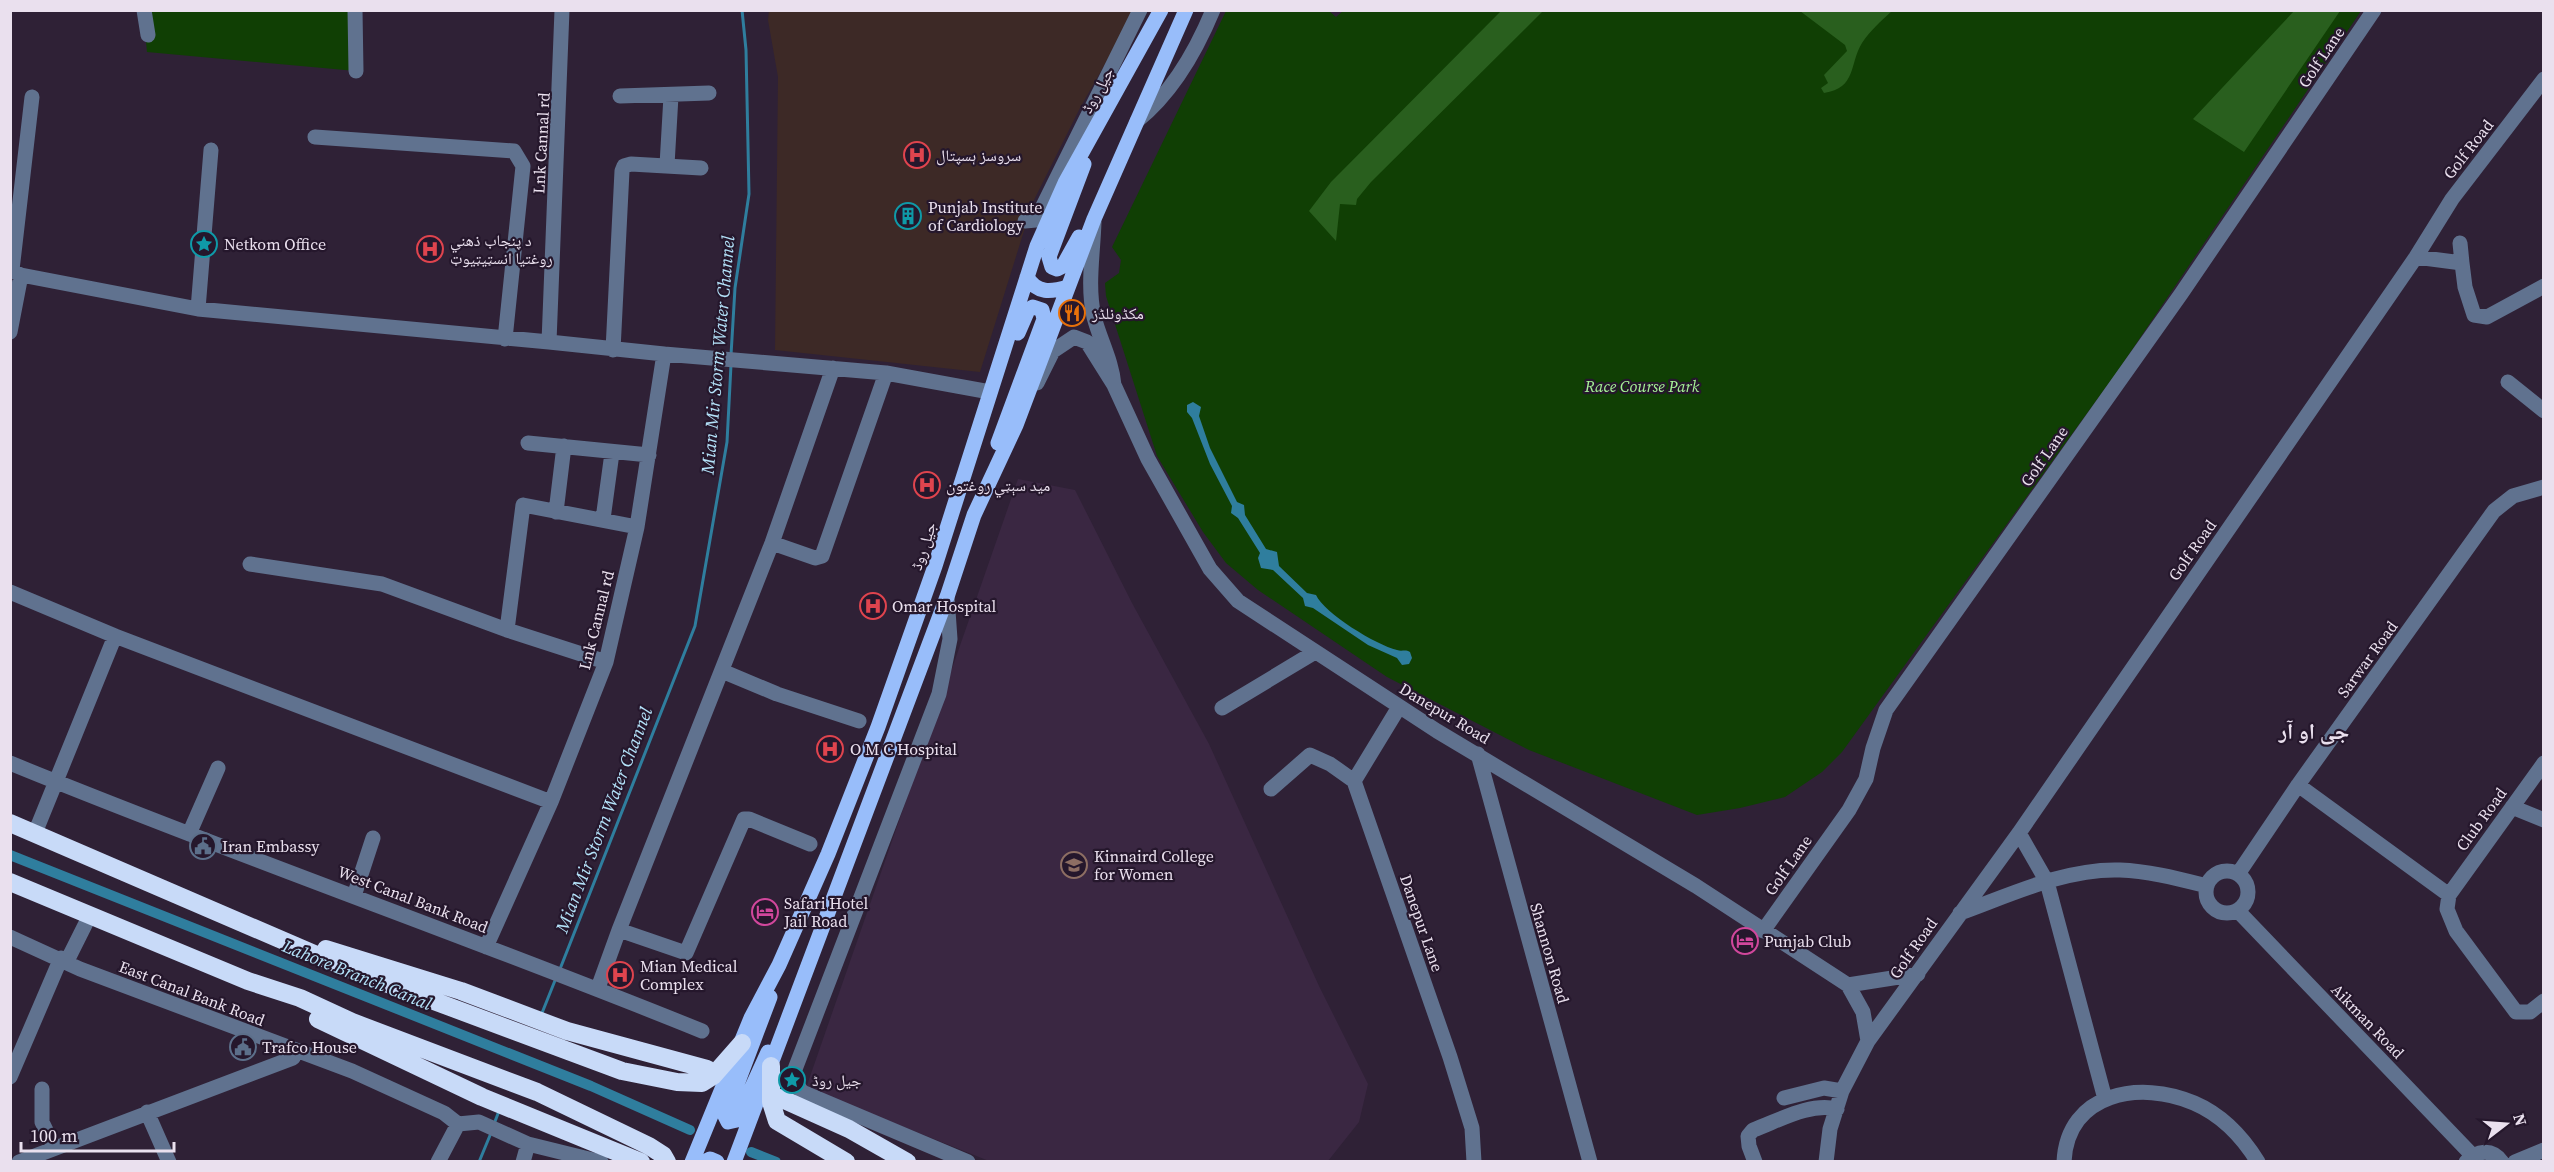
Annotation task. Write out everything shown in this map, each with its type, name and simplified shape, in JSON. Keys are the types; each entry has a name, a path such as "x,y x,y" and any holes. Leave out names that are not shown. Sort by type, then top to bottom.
{"highway":[{"path":"10,823 275,935 356,972 622,1071 677,1082 702,1083 713,1076 742,1043"},
{"path":"10,882 248,981 300,998 352,1022 537,1092 649,1146 663,1155 667,1161"},
{"path":"275,935 393,968 567,1031 706,1069"},
{"path":"248,981 294,1007 482,1097 641,1161"},
{"path":"771,1066 771,1102 777,1121 846,1161"},
{"path":"780,1098 849,1129 907,1161"}],"main road":[{"name":"جیل روڈ","path":"692,1161 751,1018 779,965 828,854 913,632 1027,277 1065,183 1161,10"},
{"path":"974,515 1016,425 1094,219 1186,10"},
{"path":"1099,124 1049,257 1052,267 1060,268 1065,263 1122,154"},
{"path":"1027,277 1036,287 1046,291 1068,287"},
{"path":"735,1161 948,597 1001,432 1044,319 1042,310 1038,307 1028,310 990,392"},
{"path":"779,965 765,1017 725,1116 728,1122 737,1120 777,1033 791,1016"},
{"path":"704,1161 710,1159 717,1161"}],"street":[{"path":"144,10 148,35"},
{"path":"355,10 356,71"},
{"name":"Lnk Cannal rd","path":"549,342 562,10"},
{"path":"1025,221 1036,219 1140,10"},
{"path":"1137,121 1157,105 1173,82 1212,10"},
{"name":"Golf Lane","path":"1763,931 1849,810 1866,779 1886,710 2181,294 2374,10"},
{"name":"Golf Road","path":"1868,1041 2019,833 2416,257 2452,199 2544,79"},
{"path":"620,96 709,93"},
{"path":"10,332 32,96"},
{"path":"667,165 671,96"},
{"path":"315,137 514,151 520,156 523,166 505,339"},
{"path":"198,309 211,150"},
{"path":"613,350 624,166 631,164 701,168"},
{"name":"Danepur Road","path":"1094,219 1090,291 1094,317 1113,372 1114,385"},
{"path":"2460,243 2465,287 2474,315 2481,318 2487,317 2544,286"},
{"path":"2416,257 2462,263"},
{"path":"15,272 198,309 613,350 886,373 990,392"},
{"name":"Danepur Road","path":"1016,425 1053,351 1074,337 1087,342 1114,385 1148,459 1210,569 1238,601 1399,707 1696,886 1848,985"},
{"name":"Lnk Cannal rd","path":"486,947 551,802 606,662 637,527 664,354"},
{"path":"598,988 772,543 833,368"},
{"path":"772,543 816,558 822,556 886,373"},
{"path":"2508,382 2544,411"},
{"path":"528,443 612,453 649,454"},
{"path":"556,512 564,446"},
{"path":"603,519 612,453"},
{"name":"Sarwar Road","path":"2238,874 2298,785 2494,511 2513,496 2544,487"},
{"path":"507,630 523,505 637,527"},
{"path":"250,564 382,584 507,630 606,662"},
{"path":"10,592 115,636 551,802"},
{"path":"948,597 950,639 939,694 792,1077 797,1089 802,1092 968,1161"},
{"path":"35,833 115,636"},
{"path":"1222,708 1315,652"},
{"path":"722,671 777,694 859,721"},
{"path":"1271,789 1310,756 1330,764 1354,781 1399,707"},
{"name":"Shannon Road","path":"1478,754 1590,1161"},
{"name":"West Canal Bank Road","path":"10,764 598,988 702,1031"},
{"name":"Club Road","path":"2449,895 2544,764"},
{"path":"189,834 218,768"},
{"name":"Danepur Lane","path":"1354,781 1450,1057 1472,1128 1474,1161"},
{"path":"2298,785 2449,895 2447,909 2456,931 2516,1012 2530,1012 2544,1001"},
{"path":"2512,807 2544,820"},
{"path":"619,930 686,953 744,819 810,844"},
{"path":"2019,833 2047,882 2104,1099"},
{"path":"354,896 373,838"},
{"path":"1960,913 2047,882 2088,872 2120,870 2207,886"},
{"path":"2224,871 2238,874 2248,886 2248,897 2244,906 2238,911 2225,914 2217,911 2207,899 2207,886 2215,875 2224,871"},
{"name":"Aikman Road","path":"2238,911 2469,1158 2481,1152 2491,1152 2502,1161"},
{"path":"10,1077 64,960 90,915"},
{"name":"East Canal Bank Road","path":"10,938 80,969 296,1052 352,1071 444,1113 458,1124"},
{"path":"1826,1161 1830,1129 1842,1091 1868,1041 1863,1012 1848,985 1918,974"},
{"path":"19,1161 37,1158 54,1148 293,1058 296,1052"},
{"path":"1784,1098 1824,1088 1842,1091"},
{"path":"42,1089 42,1122 54,1148"},
{"path":"2064,1161 2071,1130 2092,1105 2127,1093 2145,1093 2195,1103 2223,1120 2239,1135 2258,1161"},
{"path":"1755,1161 1748,1136 1753,1131 1807,1110 1825,1106 1836,1109"},
{"path":"147,1112 170,1161"},
{"path":"438,1161 458,1124 470,1122 486,1125 523,1141 602,1161"},
{"path":"523,1141 523,1161"},
{"path":"2515,1161 2544,1150"}],"shaded area":[{"name":"سروسز ہسپتال","path":"769,10 1135,11 1080,108 1033,202 980,372 775,350 778,77 768,20"},
{"name":"Kinnaird College for Women","path":"1018,479 1075,490 1132,603 1209,744 1319,986 1368,1084 1359,1122 1328,1161 989,1161 806,1088"}],"green space":[{"name":"Race Course Park","path":"1344,10 2361,11 2119,369 1842,752 1822,772 1785,797 1697,815 1529,750 1387,677 1258,590 1226,563 1203,532 1157,456 1106,296 1105,283 1119,273 1121,260 1112,247 1226,11 1329,11 1336,17"},
{"path":"143,11 355,11 356,71 147,52"},
{"path":"1501,11 1543,11 1371,182 1357,199 1356,205 1340,204 1336,241 1309,211 1331,182"},
{"path":"1800,11 1892,11 1862,43 1847,81 1835,90 1824,93 1821,88 1828,83 1824,75 1847,51 1845,45"},
{"path":"2294,11 2340,11 2244,152 2193,119"}],"water":[{"path":"1193,402 1201,407 1199,416 1210,448 1237,502 1244,505 1245,515 1266,549 1277,552 1279,566 1307,593 1316,595 1329,610 1352,627 1388,647 1410,652 1412,658 1409,664 1402,665 1397,658 1368,645 1313,608 1305,606 1303,598 1273,570 1261,568 1258,558 1260,553 1238,518 1231,513 1232,506 1210,464 1192,418 1187,412 1187,405"}],"waterway":[{"name":"Mian Mir Storm Water Channel","path":"731,355 735,288 749,194 746,50 742,10"},
{"name":"Mian Mir Storm Water Channel","path":"560,969 695,626 727,442 731,365"},
{"name":"Lahore Branch Canal","path":"10,855 591,1086 690,1130"},
{"name":"Mian Mir Storm Water Channel","path":"542,1013 556,978"},
{"path":"494,1124 499,1111"},
{"path":"479,1162 491,1133"},
{"path":"751,1152 776,1162"}],"place":[{"name":"سروسز ہسپتال","path":"917,155"},
{"name":"Punjab Institute of Cardiology","path":"908,216"},
{"name":"Netkom Office","path":"204,244"},
{"name":"د پنجاب ذهني روغتیا انسټیټیوټ","path":"430,249"},
{"name":"مکڈونلڈز","path":"1072,313"},
{"name":"مید سېټي روغتون","path":"927,485"},
{"name":"Omar Hospital","path":"873,606"},
{"name":"O M C Hospital","path":"830,749"},
{"name":"Iran Embassy","path":"203,846"},
{"name":"Kinnaird College for Women","path":"1074,865"},
{"name":"Safari Hotel Jail Road","path":"765,912"},
{"name":"Punjab Club","path":"1745,941"},
{"name":"Mian Medical Complex","path":"620,975"},
{"name":"Trafco House","path":"243,1047"},
{"name":"جیل روڈ","path":"792,1080"}],"district":[{"name":"جی او آر","path":"2314,731"}]}
